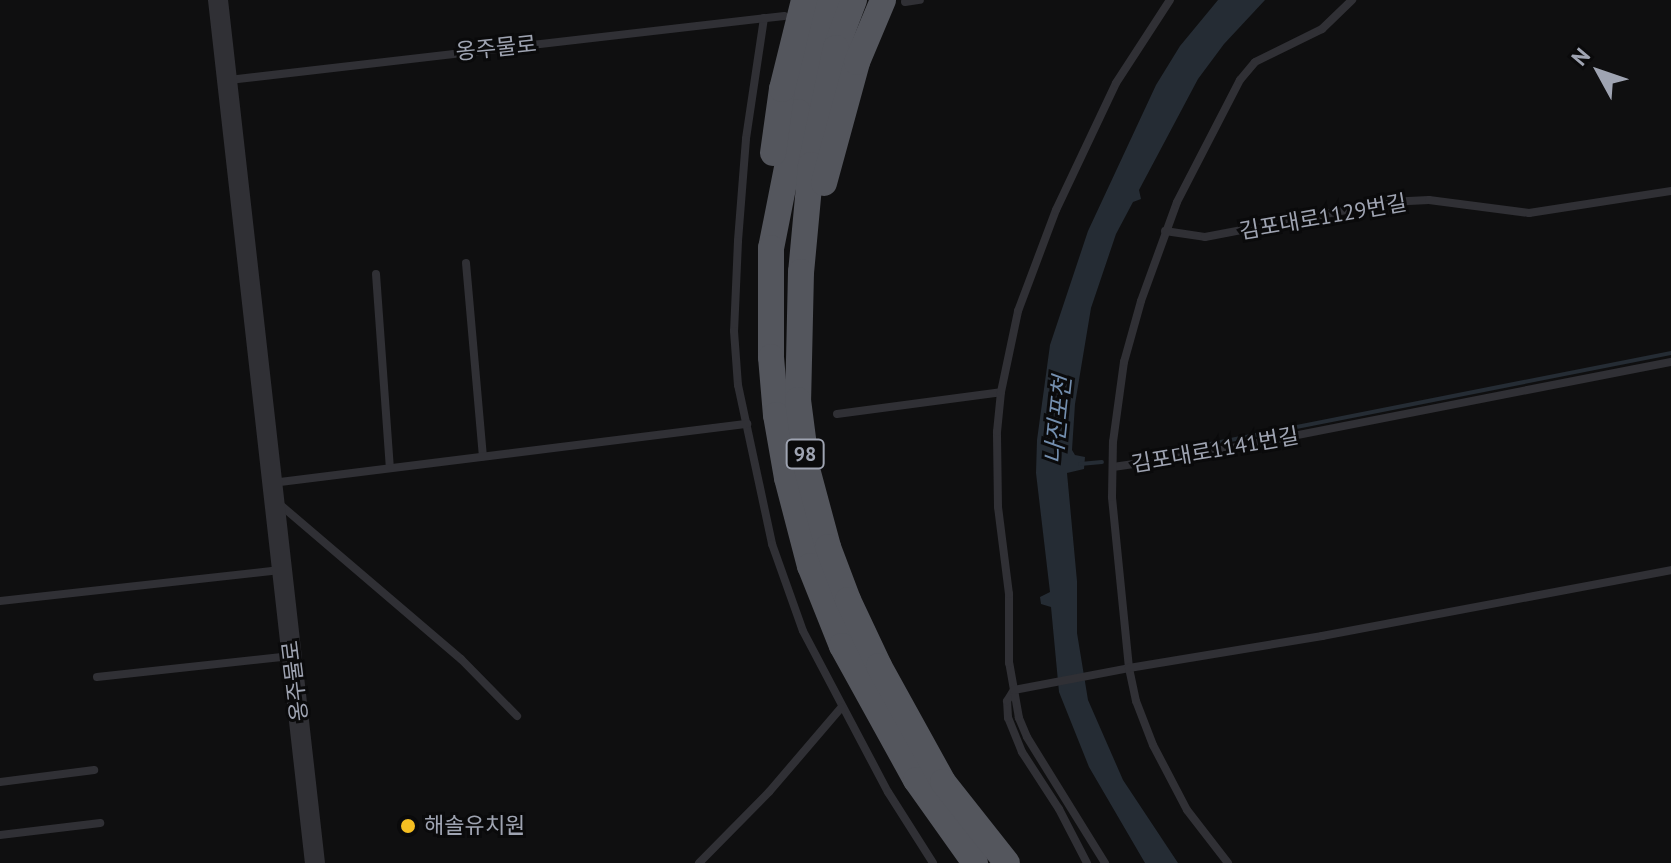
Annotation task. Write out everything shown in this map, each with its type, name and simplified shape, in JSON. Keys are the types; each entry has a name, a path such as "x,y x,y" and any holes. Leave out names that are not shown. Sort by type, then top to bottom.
{"highway":[{"name":"98","path":"829,0 798,112 771,248 771,357 776,415 787,478 810,566 842,646 929,800 975,863"},
{"name":"98","path":"854,0 836,48 811,165 801,272 798,400 807,469 828,547 848,600 920,743 978,830 1007,863"},
{"path":"801,272 857,62 894,1"},
{"path":"771,248 773,151 794,8"}],"street":[{"name":"옹주물로","path":"218,0 315,863"}],"lane":[{"path":"894,1 920,0"},
{"path":"1105,863 1027,737 1019,718 1009,663 1009,594 997,495 1001,392 1018,311 1056,210 1116,83 1170,0"},
{"name":"김포대로1141번길","path":"1352,0 1322,29 1269,52 1247,70 1215,123 1165,231 1124,362 1115,418 1113,467 1208,453 1671,362"},
{"name":"옹주물로","path":"228,80 764,18 794,8"},
{"path":"764,18 746,139 734,301 735,362 747,424 779,568 803,631 841,708 933,863"},
{"name":"김포대로1129번길","path":"1165,231 1183,237 1205,237 1388,202 1429,200 1529,213 1671,191"},
{"path":"466,263 483,456"},
{"path":"376,274 390,467"},
{"path":"837,414 1001,392"},
{"path":"272,491 390,467 699,433 747,424"},
{"path":"1113,467 1112,497 1125,669 1142,719 1187,810 1228,863"},
{"path":"272,491 461,659 517,716"},
{"path":"0,601 280,570"},
{"path":"1087,863 1014,737 1007,701 1014,690 1027,685 1337,633 1671,570"},
{"path":"97,677 292,656"},
{"path":"699,863 769,792 841,708"},
{"path":"0,782 94,770"},
{"path":"0,835 100,823"}],"water":[{"name":"나진포천","path":"1218,0 1265,0 1224,44 1198,79 1139,190 1141,199 1133,202 1116,234 1091,308 1075,404 1072,450 1075,455 1085,457 1084,469 1067,473 1077,581 1077,633 1088,700 1123,780 1178,863 1145,863 1089,767 1059,692 1051,607 1041,604 1040,597 1050,592 1036,473 1037,440 1050,345 1088,231 1156,85 1180,46"}],"waterway":[{"path":"1175,451 1671,353"},
{"name":"나진포천","path":"1080,464 1102,462"}],"place":[{"name":"해솔유치원","path":"408,826"}]}
